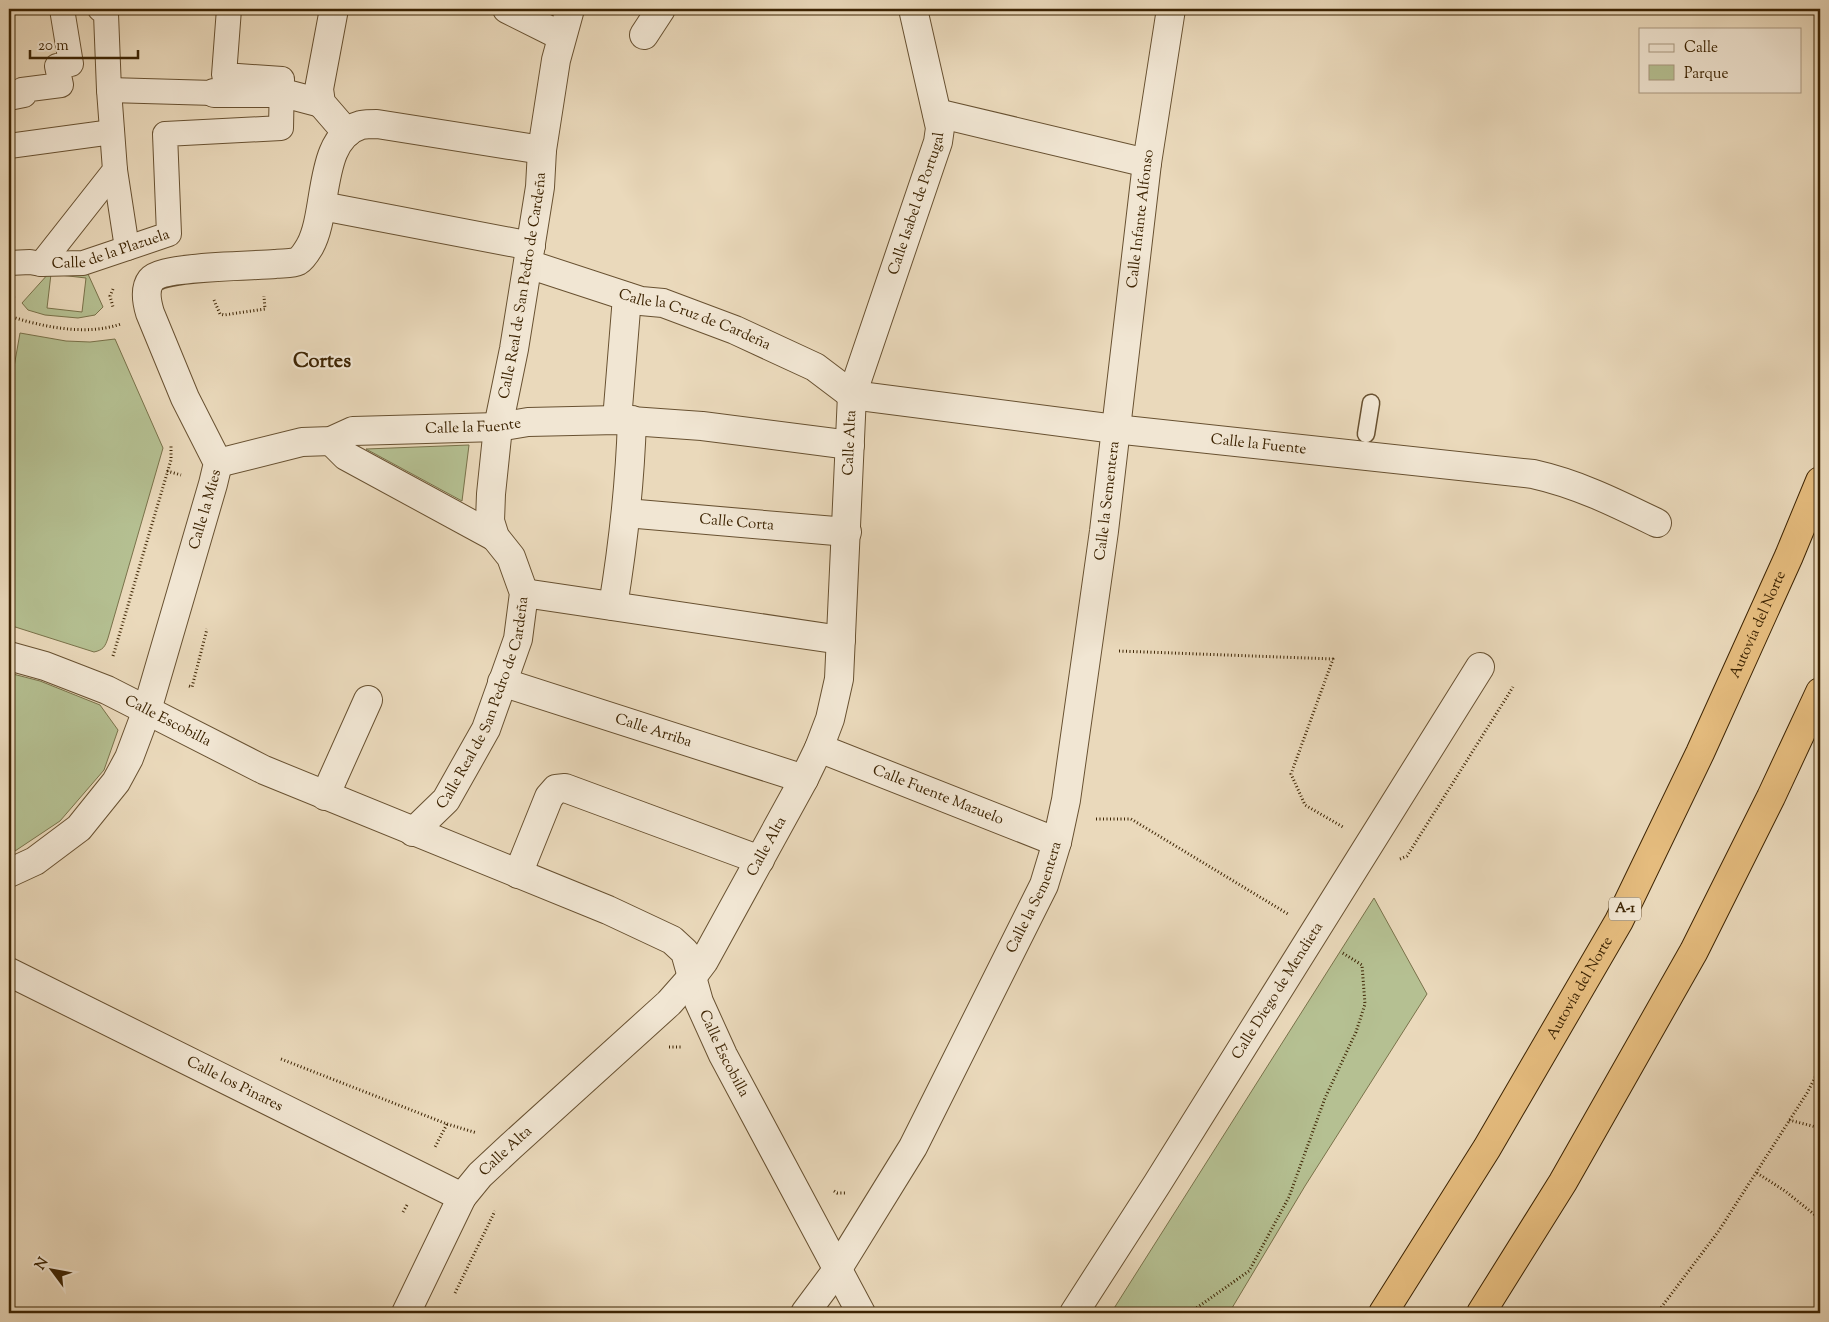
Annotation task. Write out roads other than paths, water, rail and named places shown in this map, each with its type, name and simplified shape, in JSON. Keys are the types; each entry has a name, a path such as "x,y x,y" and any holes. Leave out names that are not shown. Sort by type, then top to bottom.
{"highway":[{"name":"Autovía del Norte","path":"1383,1313 1488,1148 1619,921 1700,753 1789,556 1820,481"},
{"path":"1481,1313 1563,1182 1694,951 1771,797 1820,692"}],"street":[{"path":"9,98 24,95 22,90 61,85 57,66 71,64 62,9"},
{"path":"100,9 106,14 115,170 127,248"},
{"path":"229,9 224,75 282,79 283,93"},
{"path":"334,9 321,74 321,102 347,133"},
{"path":"507,9 562,36"},
{"name":"Calle Real de San Pedro de Cardeña","path":"413,832 446,800 486,729 518,639 524,593 510,558 495,537 490,521 498,427 514,349 540,187 542,150 562,36 570,9"},
{"path":"644,35 661,9"},
{"name":"Calle Isabel de Portugal","path":"852,395 938,142 940,128 913,9"},
{"name":"Calle Infante Alfonso","path":"1115,429 1147,164 1171,9"},
{"path":"109,90 283,93 321,102"},
{"name":"Calle de la Plazuela","path":"9,263 83,262 169,234 165,134 281,128 283,93"},
{"path":"937,113 1147,164"},
{"path":"529,255 322,206 329,167 338,141 347,133 362,125 376,124 542,150"},
{"path":"9,146 112,132"},
{"path":"41,264 115,170"},
{"name":"Calle la Mies","path":"9,873 35,861 66,840 94,813 116,782 129,758 147,710 218,463 185,398 149,300 152,279 162,273 177,270 298,261 313,240 318,228 322,206"},
{"name":"Calle la Cruz de Cardeña","path":"529,255 627,297 641,302 663,303 735,330 815,367 852,395"},
{"path":"613,606 626,513 624,420 627,297"},
{"name":"Calle la Fuente","path":"852,395 1115,429 1533,474 1558,479 1595,492 1657,523"},
{"name":"Calle Alta","path":"406,1313 462,1197 480,1175 510,1146 619,1050 669,1003 692,978 704,961 804,779 830,719 840,679 852,395"},
{"name":"Calle la Fuente","path":"218,463 302,442 331,441 353,431 498,427 528,422 624,420 702,426 850,445"},
{"name":"Calle la Sementera","path":"804,1313 837,1270 913,1147 1041,891 1057,842 1066,800 1104,531 1115,429"},
{"name":"Calle Real de San Pedro de Cardeña","path":"331,441 346,456 495,537"},
{"name":"Calle Corta","path":"626,513 847,532"},
{"path":"524,593 841,640"},
{"name":"Calle Escobilla","path":"9,656 45,666 107,690 264,770 608,910 672,940 685,952 699,1002 723,1055 861,1313"},
{"name":"Calle Diego de Mendieta","path":"1074,1313 1168,1167 1480,667"},
{"name":"Calle Arriba","path":"502,682 804,779"},
{"path":"324,796 368,700"},
{"name":"Calle Fuente Mazuelo","path":"819,748 1057,842"},
{"path":"518,874 549,797 556,789 565,788 760,860"},
{"name":"Calle los Pinares","path":"9,972 462,1197"}],"lane":[{"path":"1366,434 1371,403"}],"district":[{"name":"Cortes","path":"322,362"}]}
